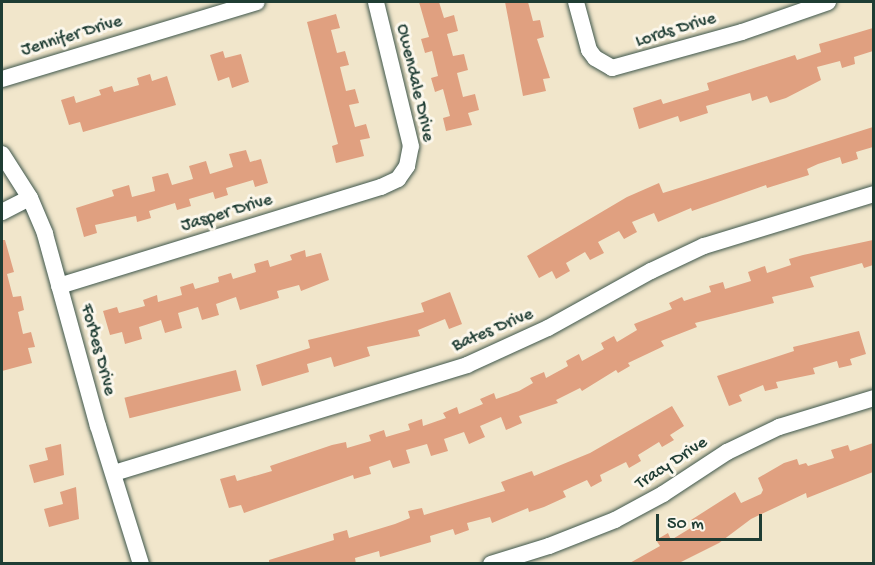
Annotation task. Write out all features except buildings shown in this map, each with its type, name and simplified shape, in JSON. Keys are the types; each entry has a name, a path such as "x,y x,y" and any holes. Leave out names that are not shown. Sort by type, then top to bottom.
{"street":[{"name":"Jennifer Drive","path":"2,79 257,2"},
{"name":"Owendale Drive","path":"376,2 411,146 404,172"},
{"name":"Lords Drive","path":"576,2 589,50 603,65 632,65 828,2"},
{"name":"Forbes Drive","path":"2,154 30,198 59,285 141,564"},
{"name":"Jasper Drive","path":"59,285 381,187 404,172"},
{"name":"Bates Drive","path":"114,473 467,365 548,328 651,271 704,246 873,194"},
{"path":"2,212 30,198"},
{"name":"Tracy Drive","path":"490,564 549,546 615,520 663,494 727,452 771,430 873,398"}]}
